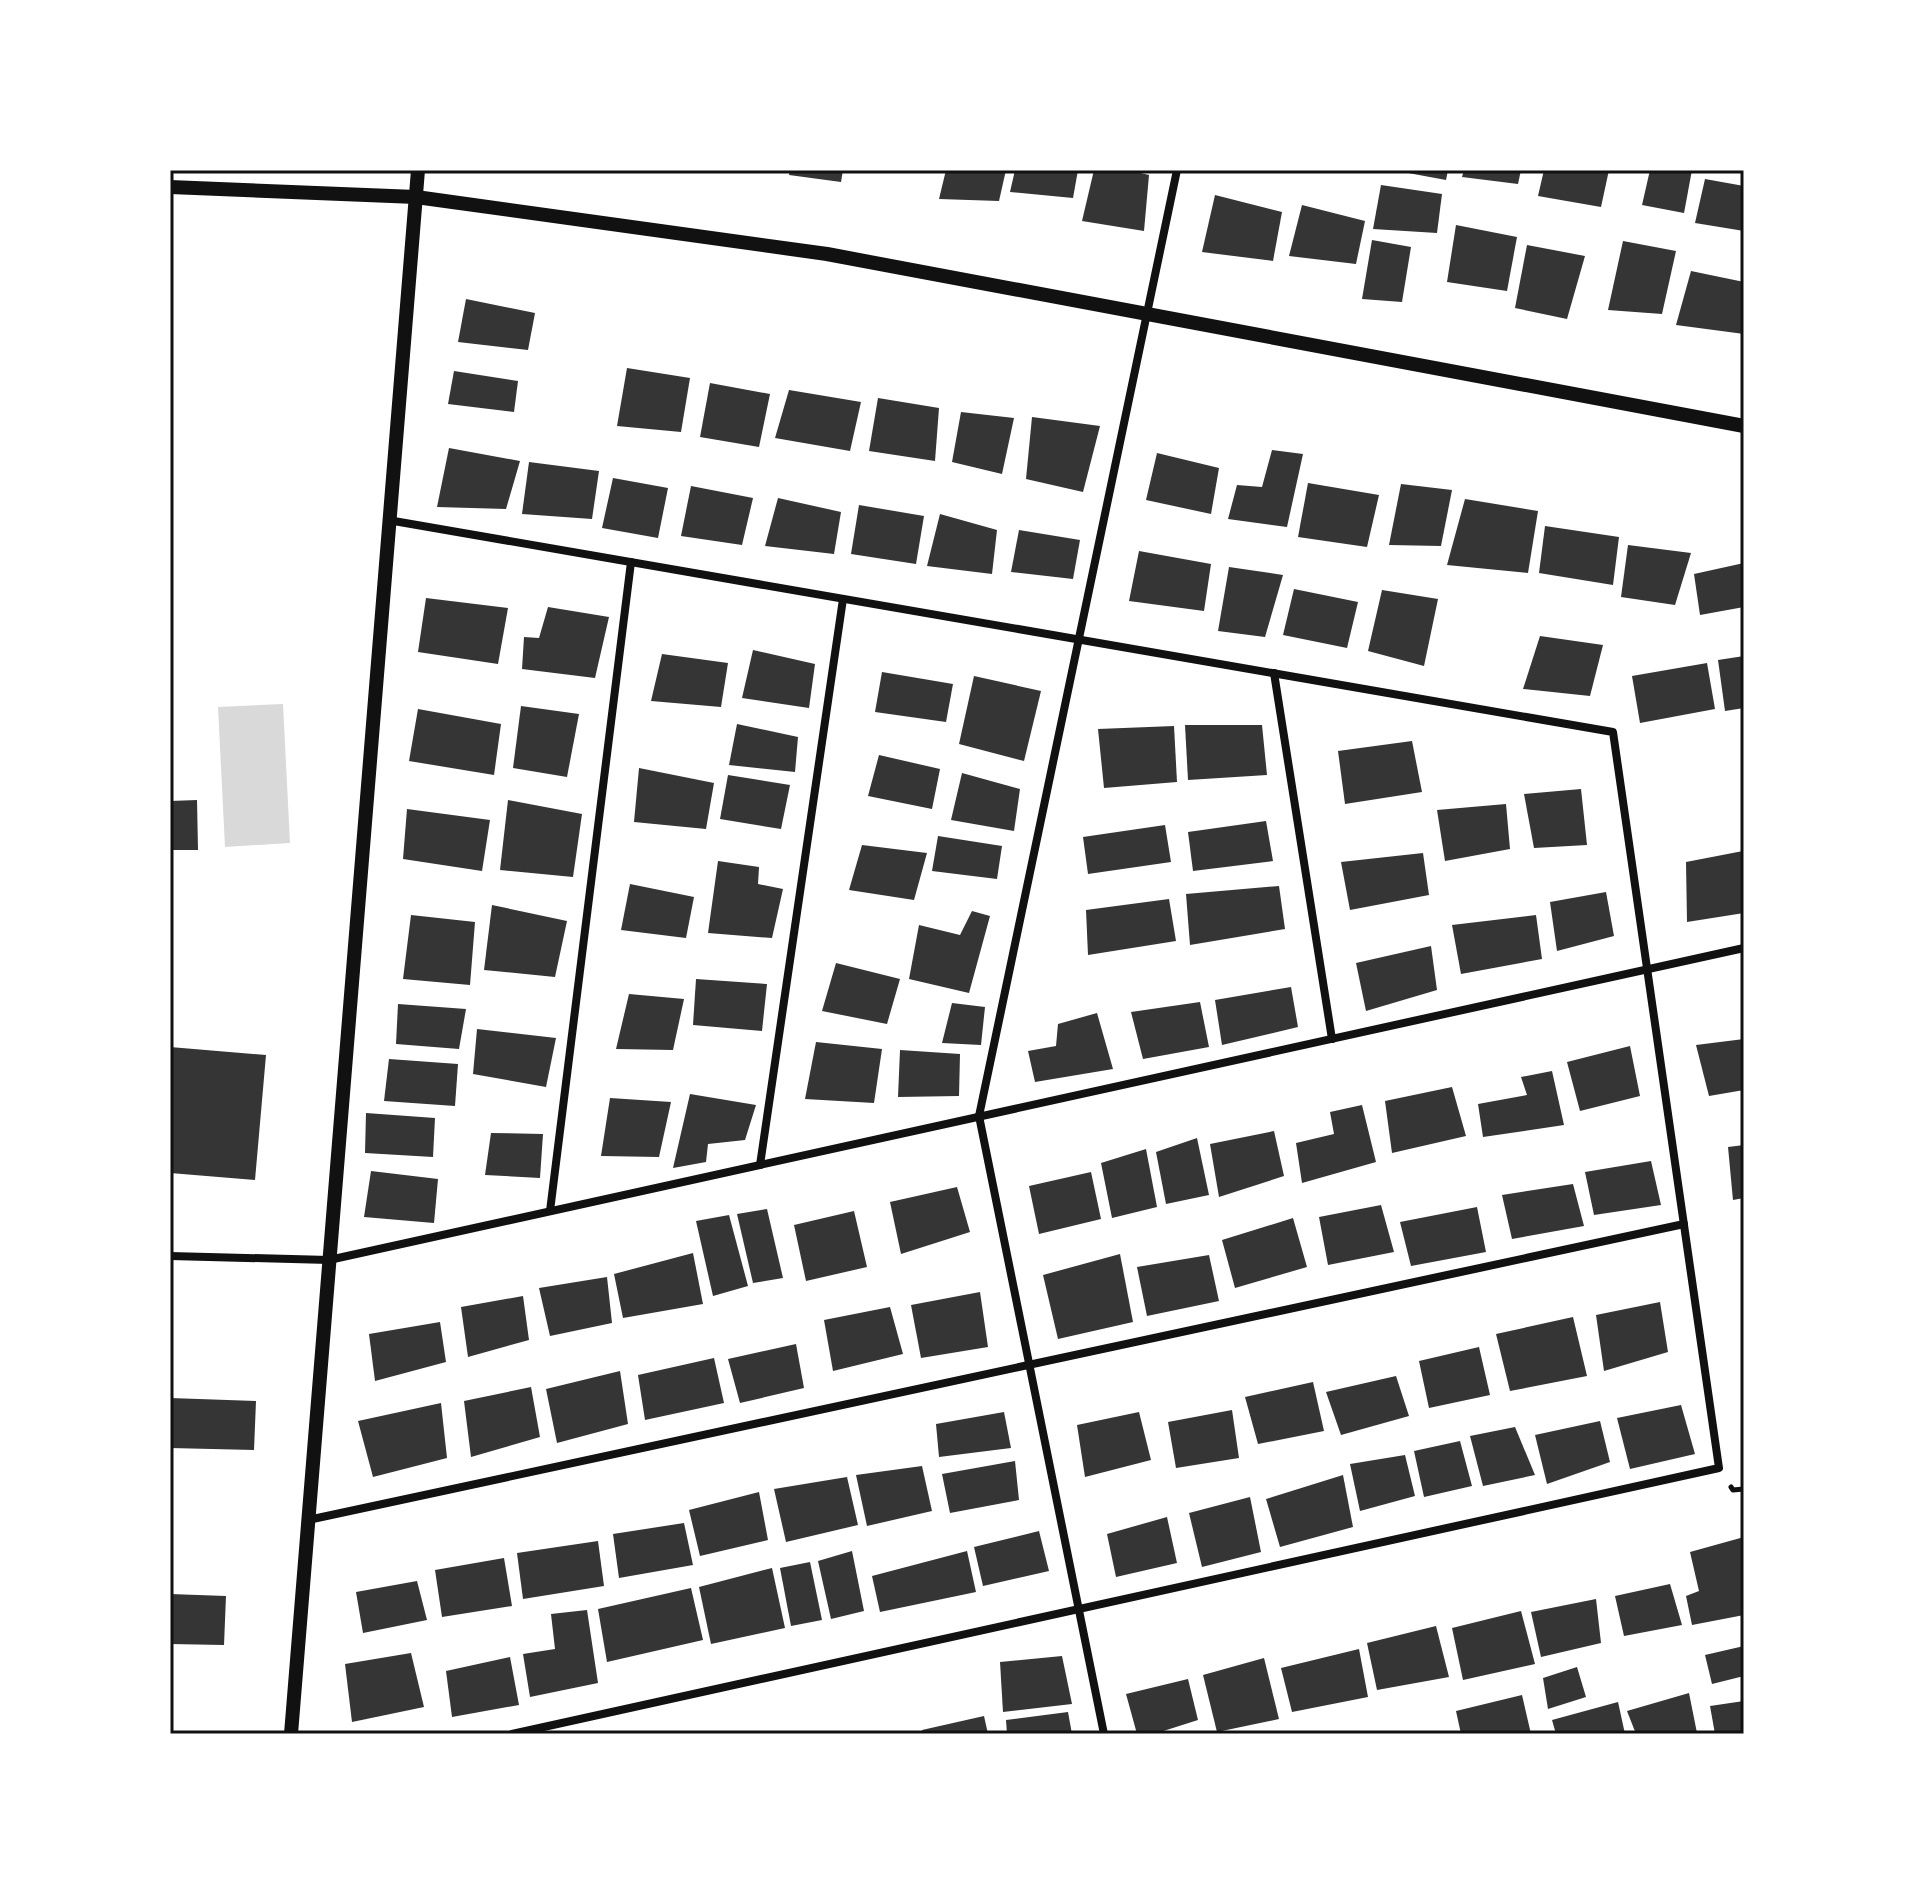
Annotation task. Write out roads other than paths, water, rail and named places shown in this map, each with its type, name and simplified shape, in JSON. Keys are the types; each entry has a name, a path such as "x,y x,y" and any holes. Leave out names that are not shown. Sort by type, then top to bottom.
{"street":[{"path":"291,1734 418,170"},
{"path":"1104,1734 979,1116 1177,170"},
{"path":"170,187 416,197 827,254 1744,426"},
{"path":"388,520 1613,732 1719,1468 512,1734"},
{"path":"550,1211 631,562"},
{"path":"760,1165 843,599"},
{"path":"1274,673 1332,1039"},
{"path":"170,1256 329,1260 1744,948"},
{"path":"308,1520 1684,1224"}]}
